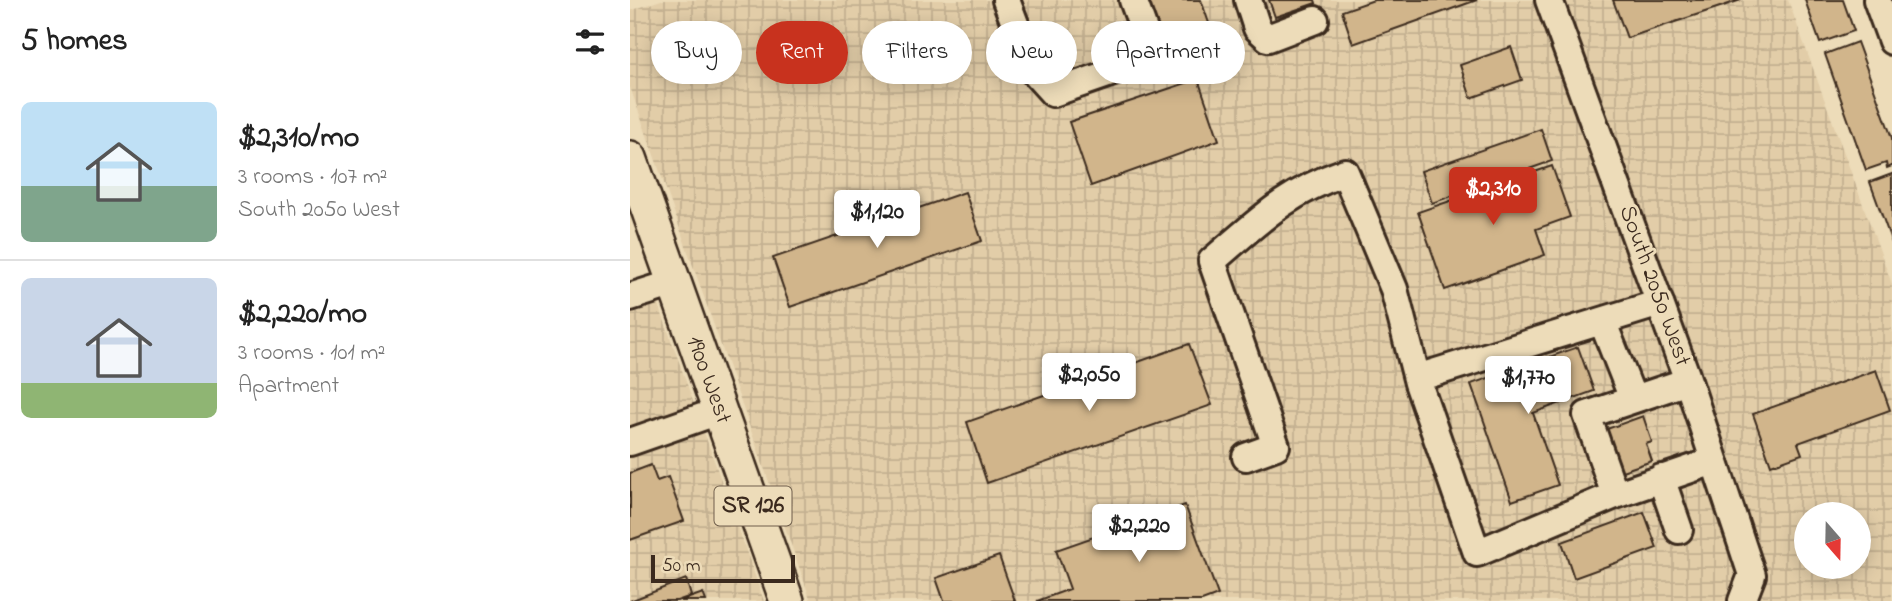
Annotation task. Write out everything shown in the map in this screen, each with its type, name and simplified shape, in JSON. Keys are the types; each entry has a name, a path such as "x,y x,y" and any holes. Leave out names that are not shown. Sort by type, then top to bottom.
{"main road":[{"name":"1900 West","path":"630,158 787,601"}],"street":[{"path":"1006,0 1033,71 1053,93 1154,58 1133,0"},
{"path":"1248,0 1257,28 1268,38 1315,20"},
{"name":"South 2050 West","path":"1549,0 1688,380 1752,575 1742,601"},
{"path":"1881,1 1892,41"},
{"path":"1246,457 1276,446 1212,261 1279,202 1302,189 1345,172 1394,289 1417,378 1477,553 1615,495 1714,461"},
{"path":"630,297 674,283"},
{"path":"1417,378 1603,323 1660,303"},
{"path":"1603,323 1633,399"},
{"path":"1615,495 1587,415 1688,380"},
{"path":"630,442 719,411"},
{"path":"1661,478 1679,530"}],"shaded area":[{"path":"661,0 1788,0 1892,284 1892,601 811,601 630,87 630,11"},
{"path":"656,297 764,601 630,601 630,306"}],"building":[{"path":"1144,0 1201,0 1208,21 1151,21"},
{"path":"1269,0 1315,0 1316,3 1275,17"},
{"path":"1374,0 1477,0 1353,44 1342,11"},
{"path":"1613,0 1741,0 1627,38"},
{"path":"1805,0 1843,0 1854,31 1820,43"},
{"path":"1857,42 1892,138 1892,166 1887,168 1886,163 1866,170 1825,54"},
{"path":"1511,47 1522,80 1471,98 1460,65"},
{"path":"1183,84 1200,84 1219,140 1091,186 1069,122"},
{"path":"1541,129 1552,161 1432,203 1421,171"},
{"path":"1552,166 1570,217 1536,229 1545,255 1445,290 1418,212"},
{"path":"1892,174 1892,243 1870,182"},
{"path":"965,192 982,241 790,307 773,258"},
{"path":"1189,344 1212,405 987,483 967,422"},
{"path":"1578,347 1594,391 1533,413 1558,485 1512,501 1471,384"},
{"path":"1876,370 1890,410 1798,443 1802,454 1771,465 1753,414"},
{"path":"1643,416 1652,442 1646,444 1652,461 1619,472 1604,430"},
{"path":"651,465 657,481 668,477 684,521 630,540 630,473"},
{"path":"1185,505 1218,595 1202,601 1037,601 1070,589 1056,550"},
{"path":"1644,512 1657,548 1574,578 1562,542"},
{"path":"999,556 1015,601 944,601 936,578"},
{"path":"686,579 691,596 677,601 630,601"},
{"path":"703,593 706,601 681,601"}]}
